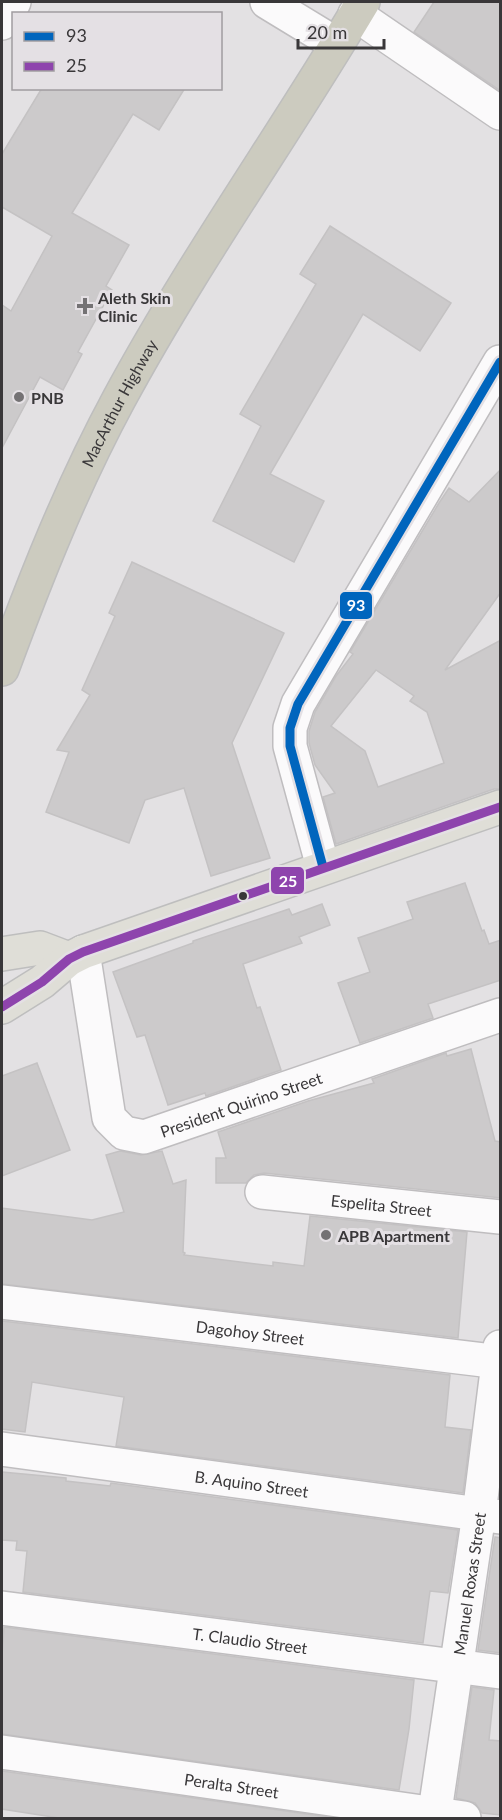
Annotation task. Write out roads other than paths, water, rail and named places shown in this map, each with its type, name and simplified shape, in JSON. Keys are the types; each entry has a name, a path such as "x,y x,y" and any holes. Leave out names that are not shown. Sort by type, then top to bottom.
{"highway":[{"name":"MacArthur Highway","path":"2,669 42,562 118,400 211,242 359,8"}],"main road":[{"path":"2,1007 42,982 76,956 323,867 501,807"},
{"path":"2,954 40,948 76,956"}],"street":[{"path":"2,23 14,2"},
{"path":"267,2 336,44"},
{"path":"359,8 501,113"},
{"path":"323,867 291,746 290,728 298,704 501,362"},
{"name":"President Quirino Street","path":"76,956 109,1118 124,1133 144,1137 501,1015"},
{"name":"Espelita Street","path":"262,1192 501,1217"},
{"name":"Dagohoy Street","path":"2,1302 500,1357"},
{"name":"Manuel Roxas Street","path":"444,1817 457,1666 490,1515 500,1357"},
{"name":"B. Aquino Street","path":"2,1449 490,1515"},
{"name":"T. Claudio Street","path":"2,1608 501,1672"},
{"name":"Peralta Street","path":"2,1752 444,1817"}],"place":[{"name":"Aleth Skin Clinic","path":"85,306"},
{"name":"PNB","path":"19,397"},
{"name":"APB Apartment","path":"326,1235"}]}
